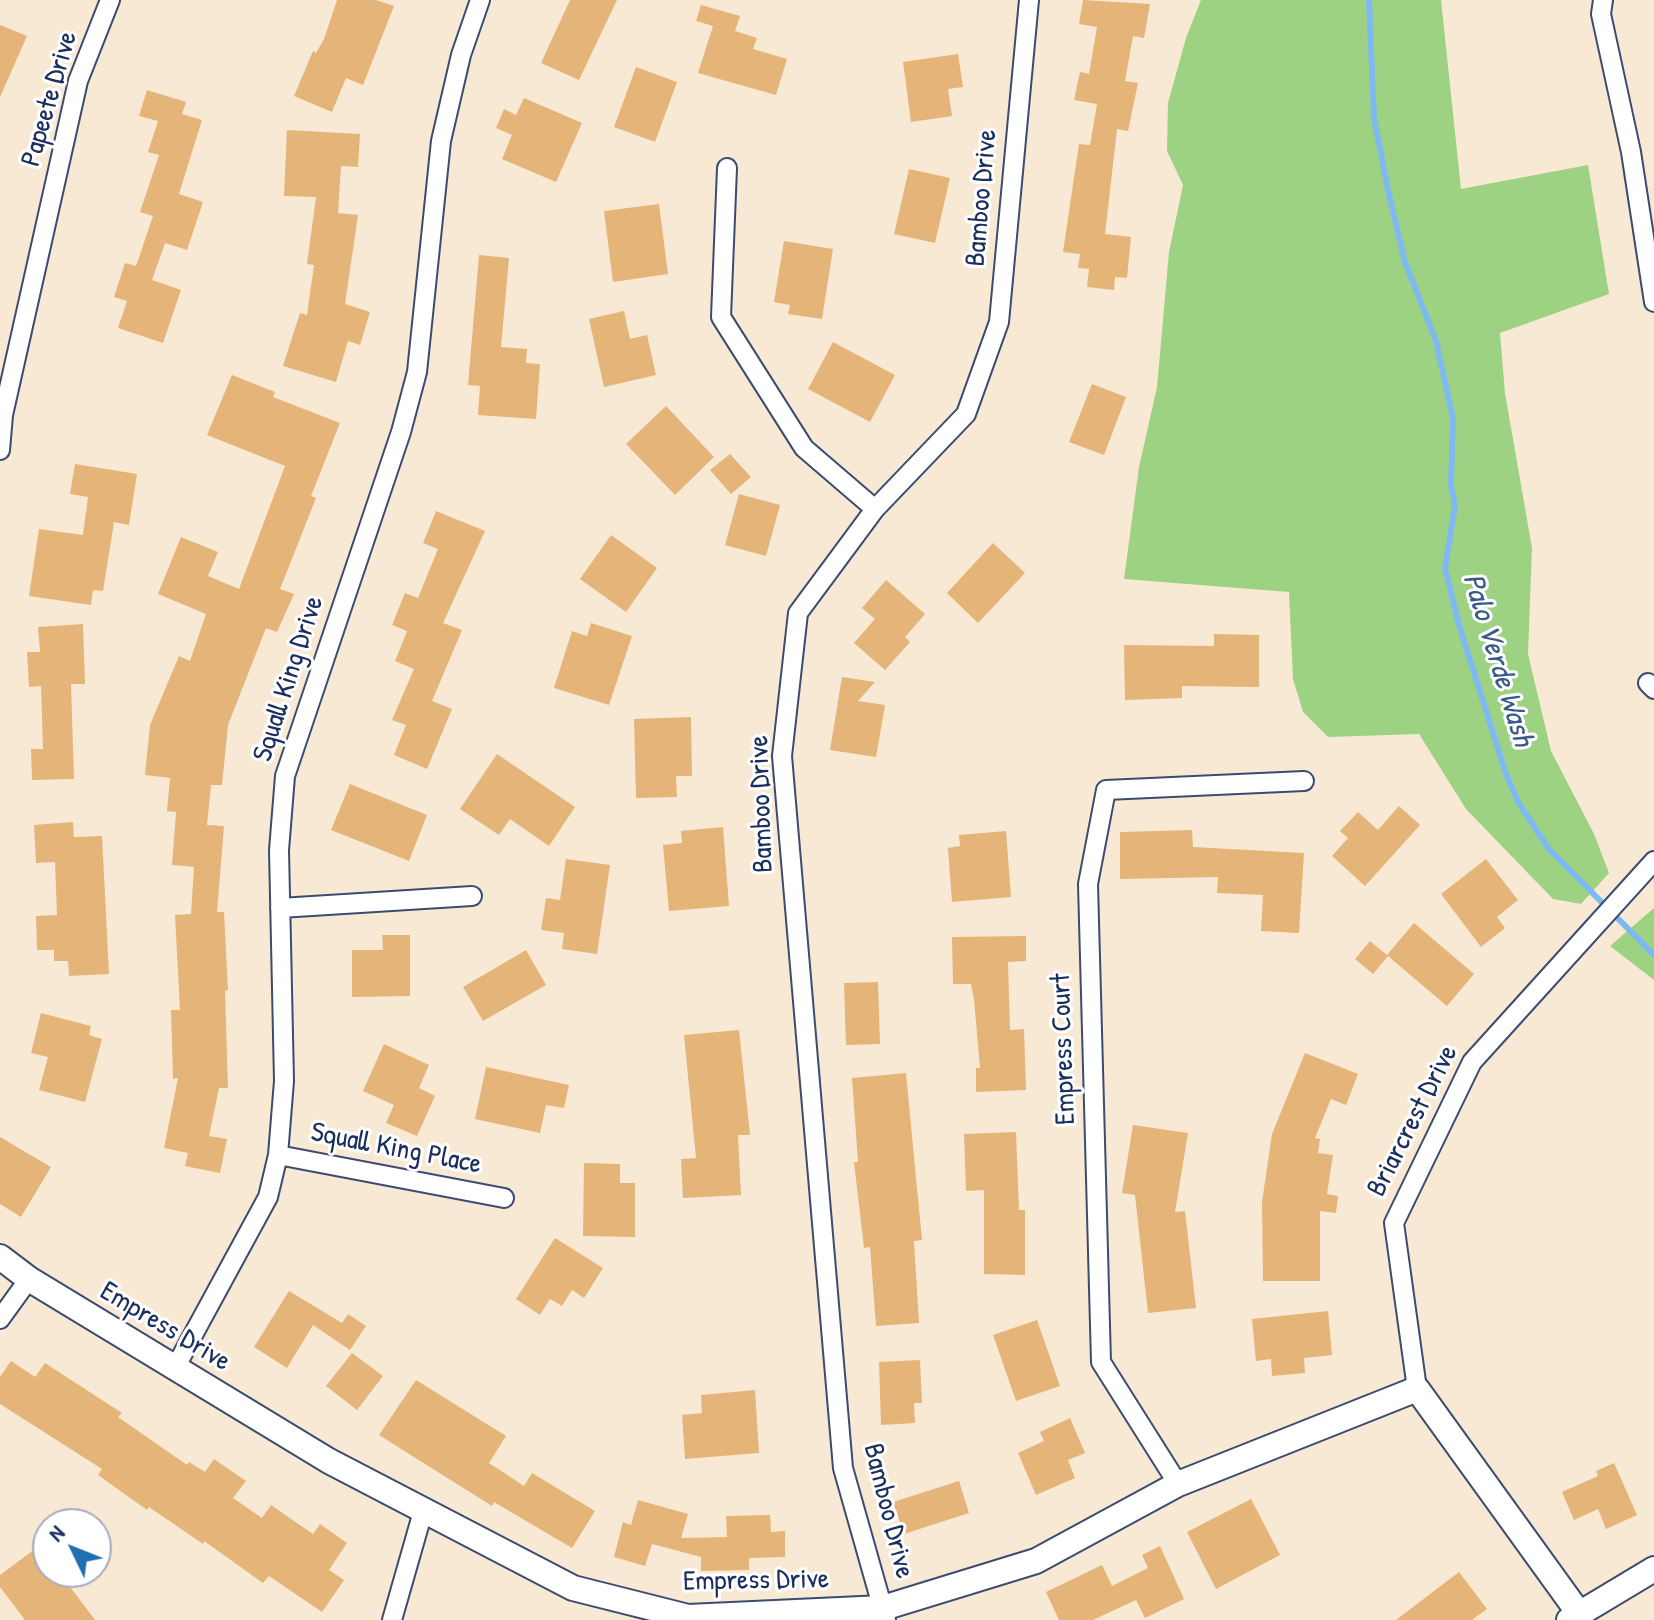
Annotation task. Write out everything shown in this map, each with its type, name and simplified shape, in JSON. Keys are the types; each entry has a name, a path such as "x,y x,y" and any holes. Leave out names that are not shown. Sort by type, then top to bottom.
{"street":[{"name":"Papeete Drive","path":"0,450 3,415 78,81 110,0"},
{"name":"Squall King Drive","path":"175,1368 268,1197 278,1155 284,1081 279,850 285,776 401,432 417,372 441,141 461,55 480,0"},
{"name":"Bamboo Drive","path":"884,1614 843,1468 782,756 798,613 875,509 966,414 999,322 1029,0"},
{"path":"1603,0 1601,14 1631,152 1654,302"},
{"path":"727,168 721,317 804,448 875,509"},
{"name":"Empress Court","path":"1178,1484 1101,1362 1088,884 1106,790 1304,781"},
{"name":"Briarcrest Drive","path":"1574,1616 1417,1389 1394,1223 1472,1062 1654,861"},
{"path":"280,908 472,896"},
{"name":"Squall King Place","path":"278,1155 504,1198"},
{"name":"Empress Drive","path":"0,1257 29,1279 329,1461 573,1588 688,1619 884,1614 1036,1561 1178,1484 1417,1389"},
{"path":"0,1319 29,1279"},
{"path":"392,1620 424,1508"},
{"path":"1574,1616 1654,1569"}],"green space":[{"path":"1201,0 1441,0 1461,189 1588,165 1609,294 1500,333 1505,393 1532,548 1528,654 1551,751 1594,834 1609,873 1581,904 1553,899 1466,809 1419,734 1328,737 1303,712 1293,679 1289,592 1124,579 1139,467 1157,387 1169,252 1183,185 1167,151 1168,103 1186,38"},
{"path":"1654,908 1654,980 1610,946"}],"building":[{"path":"337,0 376,0 394,6 363,85 346,78 332,112 294,96 313,51 316,53 324,39"},
{"path":"570,0 617,0 579,80 541,63"},
{"path":"1083,0 1150,4 1144,38 1133,36 1125,81 1138,83 1128,131 1117,129 1105,234 1131,237 1127,278 1115,277 1114,290 1087,287 1089,269 1078,268 1080,254 1063,252 1079,144 1090,145 1097,104 1074,100 1080,72 1089,74 1097,27 1079,24"},
{"path":"701,5 740,16 735,31 757,38 753,49 787,59 776,95 698,73 713,26 696,21"},
{"path":"0,25 27,36 0,97"},
{"path":"958,54 963,87 948,89 952,116 911,122 903,62"},
{"path":"636,67 677,82 655,142 614,127"},
{"path":"147,90 186,102 182,114 202,120 179,194 203,202 187,250 165,243 152,280 181,290 163,343 118,328 127,301 114,297 125,263 136,266 153,216 140,212 159,155 148,152 158,121 139,116"},
{"path":"524,98 582,123 556,182 502,159 512,135 496,128 504,109 516,115"},
{"path":"287,130 360,134 358,167 341,166 338,213 358,215 345,304 370,312 360,345 348,341 336,382 283,366 300,313 307,315 314,265 307,264 316,197 284,196"},
{"path":"909,169 950,178 935,243 894,234"},
{"path":"659,204 668,274 613,282 604,211"},
{"path":"784,241 833,249 822,319 788,314 790,305 774,302"},
{"path":"479,255 509,258 501,347 527,349 526,363 540,364 536,419 478,415 480,386 468,385"},
{"path":"624,311 630,339 647,335 656,375 604,387 589,319"},
{"path":"833,342 895,375 870,422 808,389"},
{"path":"232,375 275,392 273,397 340,423 311,496 316,498 280,589 294,594 277,632 266,628 228,725 222,785 211,785 207,825 224,826 217,912 224,912 228,990 225,991 228,1088 219,1088 209,1136 227,1139 220,1173 185,1166 188,1153 164,1148 178,1078 173,1079 171,1010 180,1010 175,915 191,914 194,867 172,865 176,812 167,811 170,778 145,775 150,725 179,656 190,661 206,614 158,594 181,537 218,552 208,576 239,589 285,466 207,435"},
{"path":"1092,384 1126,397 1104,455 1069,442"},
{"path":"666,406 714,457 675,495 626,444"},
{"path":"730,454 751,477 731,494 710,470"},
{"path":"75,464 137,474 129,525 114,522 103,591 93,590 91,605 29,596 39,529 83,535 88,497 70,494"},
{"path":"739,494 780,505 766,556 725,545"},
{"path":"436,511 485,531 443,623 462,630 432,701 452,709 427,769 394,755 406,725 392,720 414,669 395,661 407,631 392,625 405,593 418,598 438,549 423,543"},
{"path":"611,535 657,568 626,612 580,579"},
{"path":"993,543 1025,573 978,623 947,593"},
{"path":"886,580 925,614 905,637 910,642 885,670 854,643 875,619 862,608"},
{"path":"591,623 632,636 609,705 554,688 572,631 587,636"},
{"path":"83,624 85,684 71,684 74,779 32,780 31,749 43,749 41,686 29,687 27,652 40,652 38,627"},
{"path":"1214,634 1259,635 1259,687 1182,686 1182,698 1125,700 1124,645 1214,646"},
{"path":"842,677 875,682 858,701 885,705 876,757 830,750"},
{"path":"691,717 692,776 676,776 677,797 636,798 634,719"},
{"path":"497,754 575,807 549,846 510,819 499,835 460,809"},
{"path":"350,784 427,815 409,861 331,830"},
{"path":"1399,806 1420,825 1365,886 1332,856 1348,838 1340,831 1358,812 1378,830"},
{"path":"73,822 74,837 102,836 109,974 69,976 68,961 54,961 54,950 37,950 36,916 57,915 55,862 36,863 34,825"},
{"path":"723,827 729,906 669,911 663,845 682,843 681,831"},
{"path":"1192,830 1193,847 1304,853 1299,933 1261,931 1263,895 1217,893 1218,877 1120,879 1120,832"},
{"path":"1006,831 1011,897 952,902 948,848 960,846 959,835"},
{"path":"566,859 610,865 597,954 562,949 564,933 541,930 546,898 560,900"},
{"path":"1486,859 1518,900 1497,917 1505,928 1481,947 1441,894"},
{"path":"1414,923 1474,974 1447,1006 1388,956 1373,974 1355,959 1370,941 1387,955"},
{"path":"382,935 410,935 410,996 352,997 352,950 383,950"},
{"path":"1026,936 1026,961 1008,962 1010,1030 1024,1029 1026,1090 976,1092 976,1068 980,1068 974,1000 971,984 953,984 952,937"},
{"path":"526,950 546,985 483,1021 463,987"},
{"path":"878,982 880,1044 846,1045 844,983"},
{"path":"41,1013 91,1026 89,1035 102,1039 85,1102 39,1090 48,1057 31,1053"},
{"path":"739,1030 750,1135 738,1135 741,1195 683,1198 681,1159 696,1158 684,1035"},
{"path":"384,1044 429,1065 419,1088 435,1096 417,1136 386,1123 394,1105 363,1091"},
{"path":"1305,1053 1358,1074 1346,1105 1331,1099 1315,1138 1320,1139 1318,1153 1333,1155 1327,1194 1338,1196 1336,1213 1320,1211 1320,1281 1263,1281 1262,1202 1272,1134"},
{"path":"486,1067 569,1085 564,1108 546,1105 540,1133 475,1119"},
{"path":"906,1073 922,1240 914,1241 919,1323 876,1326 870,1247 864,1248 854,1162 858,1162 852,1078"},
{"path":"1133,1125 1188,1133 1175,1212 1185,1211 1196,1308 1148,1313 1135,1195 1122,1193"},
{"path":"1016,1132 1019,1210 1025,1210 1025,1275 984,1274 984,1190 966,1191 964,1134"},
{"path":"0,1137 51,1167 21,1217 0,1204"},
{"path":"584,1163 620,1164 620,1183 635,1183 635,1237 583,1236"},
{"path":"555,1238 603,1268 584,1298 572,1290 562,1306 550,1299 540,1315 516,1299"},
{"path":"289,1291 342,1323 348,1314 366,1326 350,1350 313,1325 287,1368 254,1347"},
{"path":"1328,1311 1332,1355 1304,1358 1305,1373 1272,1376 1271,1359 1256,1361 1252,1319"},
{"path":"1037,1320 1060,1386 1016,1401 993,1335"},
{"path":"352,1353 383,1376 357,1410 326,1386"},
{"path":"920,1360 922,1403 914,1403 915,1423 881,1425 879,1362"},
{"path":"11,1361 35,1377 45,1363 122,1413 118,1417 187,1465 189,1462 205,1472 214,1459 246,1481 233,1498 262,1518 271,1505 313,1534 320,1524 347,1543 329,1570 344,1580 322,1612 269,1576 263,1583 204,1541 203,1544 149,1507 147,1510 98,1475 102,1469 0,1404 0,1377"},
{"path":"416,1380 506,1436 489,1463 524,1486 532,1473 595,1511 572,1548 494,1502 492,1506 379,1435"},
{"path":"755,1390 759,1453 685,1459 682,1415 702,1413 701,1395"},
{"path":"1070,1418 1085,1453 1068,1460 1075,1478 1036,1495 1018,1453 1044,1441 1040,1432"},
{"path":"1614,1463 1637,1515 1606,1529 1598,1509 1574,1520 1562,1492 1598,1476 1596,1471"},
{"path":"959,1481 969,1513 904,1534 893,1502"},
{"path":"1251,1499 1280,1555 1216,1589 1187,1532"},
{"path":"638,1500 688,1514 681,1538 727,1537 726,1516 770,1515 771,1532 785,1531 785,1557 749,1558 749,1570 701,1571 701,1557 652,1544 645,1566 614,1557 623,1522 631,1525"},
{"path":"1160,1546 1184,1599 1145,1618 1136,1600 1093,1620 1059,1620 1046,1592 1102,1565 1112,1586 1148,1568 1142,1555"},
{"path":"32,1551 32,1588 71,1588 95,1620 25,1620 0,1587 0,1575"},
{"path":"1459,1572 1487,1609 1472,1620 1396,1620"}],"waterway":[{"name":"Palo Verde Wash","path":"1369,0 1374,118 1389,195 1405,262 1436,341 1453,418 1451,485 1455,506 1445,568 1459,625 1506,774 1518,802 1548,848 1654,955"}]}
